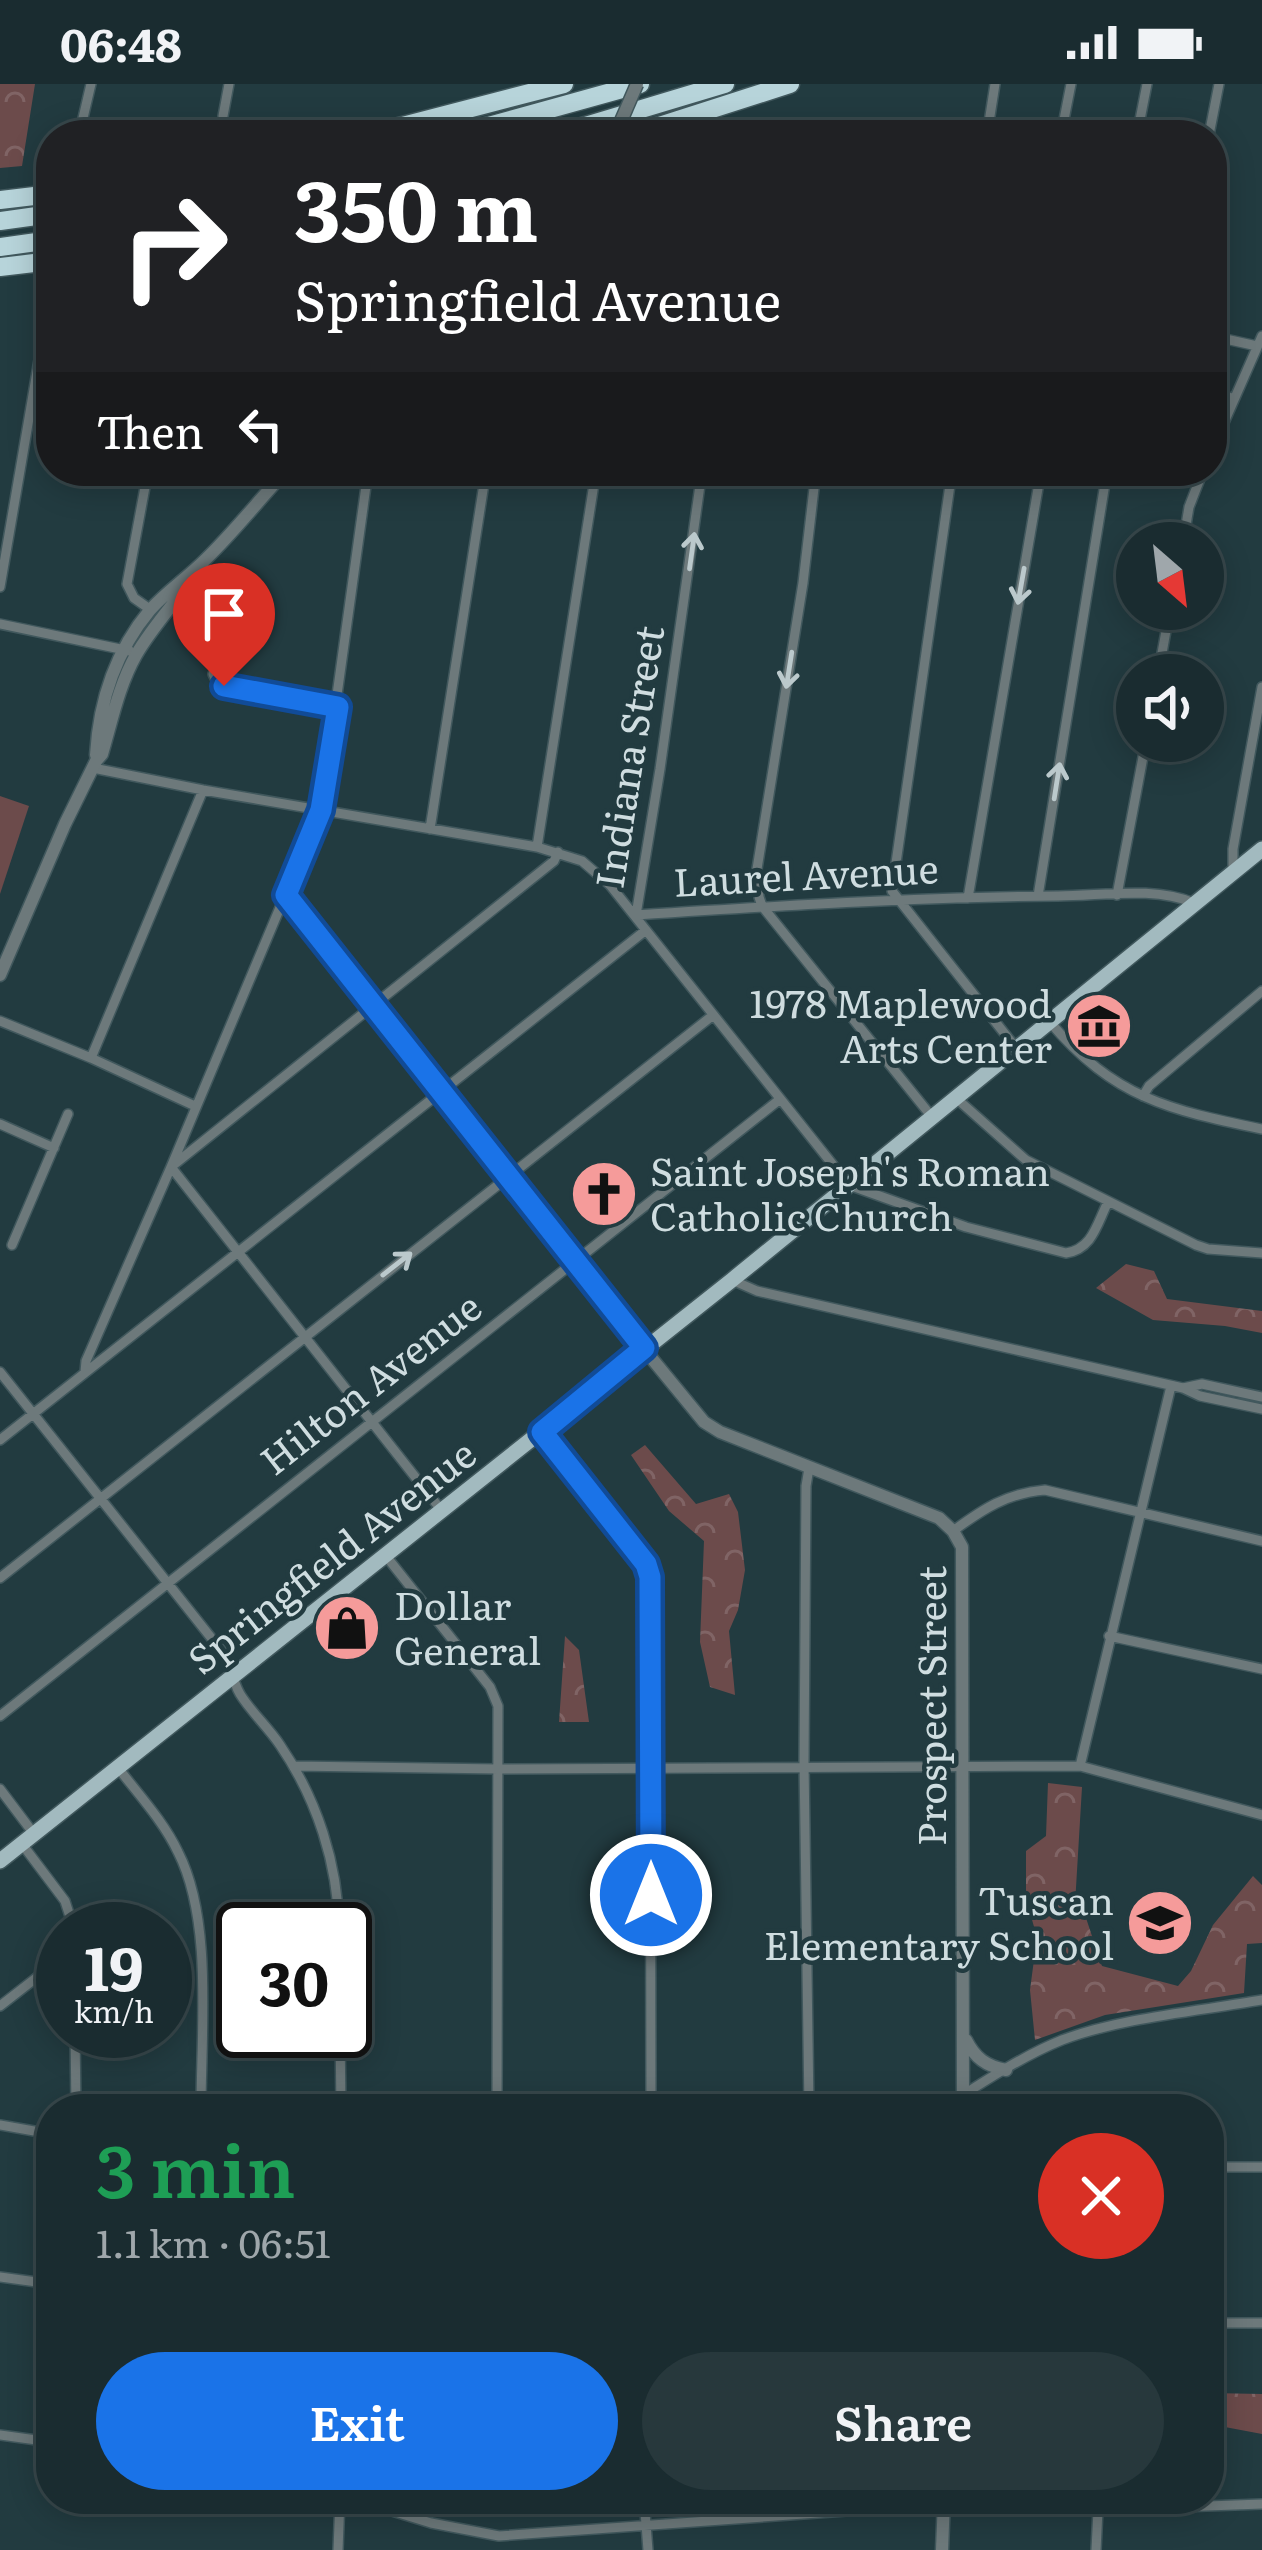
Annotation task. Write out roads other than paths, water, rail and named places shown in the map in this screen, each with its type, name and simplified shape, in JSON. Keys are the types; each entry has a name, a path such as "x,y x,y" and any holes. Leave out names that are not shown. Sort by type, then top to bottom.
{"highway":[{"path":"426,120 564,84"},
{"path":"509,120 638,84"},
{"path":"605,120 725,84"},
{"path":"678,120 790,84"},
{"path":"0,200 36,196"},
{"path":"0,221 36,216"},
{"path":"0,247 36,242"},
{"path":"0,267 36,263"}],"main road":[{"name":"Springfield Avenue","path":"0,1861 732,1280 1262,849"}],"street":[{"path":"83,120 91,84"},
{"path":"223,116 229,84"},
{"path":"622,120 638,84"},
{"path":"989,120 995,84"},
{"path":"1064,120 1071,84"},
{"path":"1140,120 1147,84"},
{"path":"1212,120 1219,84"},
{"path":"1227,338 1259,342 1227,413"},
{"path":"0,587 36,377"},
{"path":"1227,397 1233,398"},
{"path":"145,486 128,584 134,598 151,610"},
{"path":"130,651 272,486"},
{"path":"85,1372 86,1360 321,810 367,486"},
{"path":"430,829 484,486"},
{"path":"537,847 594,486"},
{"name":"Indiana Street","path":"700,486 636,915 849,1185"},
{"path":"814,486 758,869 759,897 932,1117"},
{"path":"950,486 892,891 1016,1048"},
{"path":"968,898 1038,486"},
{"path":"1038,896 1105,486"},
{"path":"1186,522 1197,486"},
{"path":"0,975 65,824 103,754 130,651 151,610 203,563"},
{"path":"0,624 130,651"},
{"path":"213,674 224,686 338,707"},
{"path":"1233,872 1262,687"},
{"path":"1117,895 1142,762"},
{"name":"Laurel Avenue","path":"94,764 203,790 558,852 592,868 636,915 1038,896 1172,894 1194,903"},
{"path":"92,1058 203,790"},
{"path":"171,1167 554,861 558,852"},
{"name":"Prospect Street","path":"286,895 704,1422 939,1518 953,1531 964,1559 963,2094"},
{"path":"0,1440 646,930"},
{"path":"1143,1096 1262,991"},
{"path":"0,1578 712,1016"},
{"path":"0,1021 195,1106"},
{"path":"1049,1021 1094,1066 1143,1096 1185,1114 1262,1129"},
{"path":"956,1098 1026,1160 1108,1202 1208,1249 1262,1253"},
{"name":"Hilton Avenue","path":"0,1716 779,1100"},
{"path":"12,1245 68,1114"},
{"path":"0,1124 54,1148"},
{"path":"171,1167 442,1511"},
{"path":"849,1185 966,1228 1066,1253 1088,1243 1108,1202"},
{"path":"732,1280 757,1292 1262,1409"},
{"path":"0,1372 228,1659 238,1692 277,1740 312,1802 326,1840 337,1902"},
{"path":"1177,1387 1202,1384 1262,1397"},
{"path":"1080,1766 1109,1636 1177,1387"},
{"path":"542,1432 646,1564 650,1577 652,2094"},
{"path":"809,1468 804,1767 809,2094"},
{"path":"953,1531 997,1501 1045,1490 1262,1541"},
{"path":"386,1556 490,1687 498,1706 497,2094"},
{"path":"1109,1636 1262,1670"},
{"path":"294,1766 1080,1766 1262,1815"},
{"path":"118,1769 169,1835 194,1892 201,1950 200,2094"},
{"path":"0,1790 65,1902"},
{"path":"0,2006 36,1978"},
{"path":"974,2094 1060,2041 1095,2030 1262,2000"},
{"path":"963,2035 984,2063 1006,2070"},
{"path":"75,2058 76,2094"},
{"path":"340,2058 341,2094"},
{"path":"0,2126 36,2132"},
{"path":"1224,2167 1262,2167"},
{"path":"0,2277 36,2282"},
{"path":"1224,2323 1262,2323"},
{"path":"0,2435 36,2440"},
{"path":"1224,2505 1262,2504"},
{"path":"338,2550 339,2514"},
{"path":"402,2514 499,2536 795,2514"},
{"path":"645,2514 648,2550"},
{"path":"943,2550 944,2514"},
{"path":"1096,2550 1098,2514"}],"place":[{"name":"1978 Maplewood Arts Center","path":"1099,1026"},
{"name":"Saint Joseph's Roman Catholic Church","path":"604,1194"},
{"name":"Dollar General","path":"347,1628"},
{"name":"Tuscan Elementary School","path":"1160,1923"}]}
